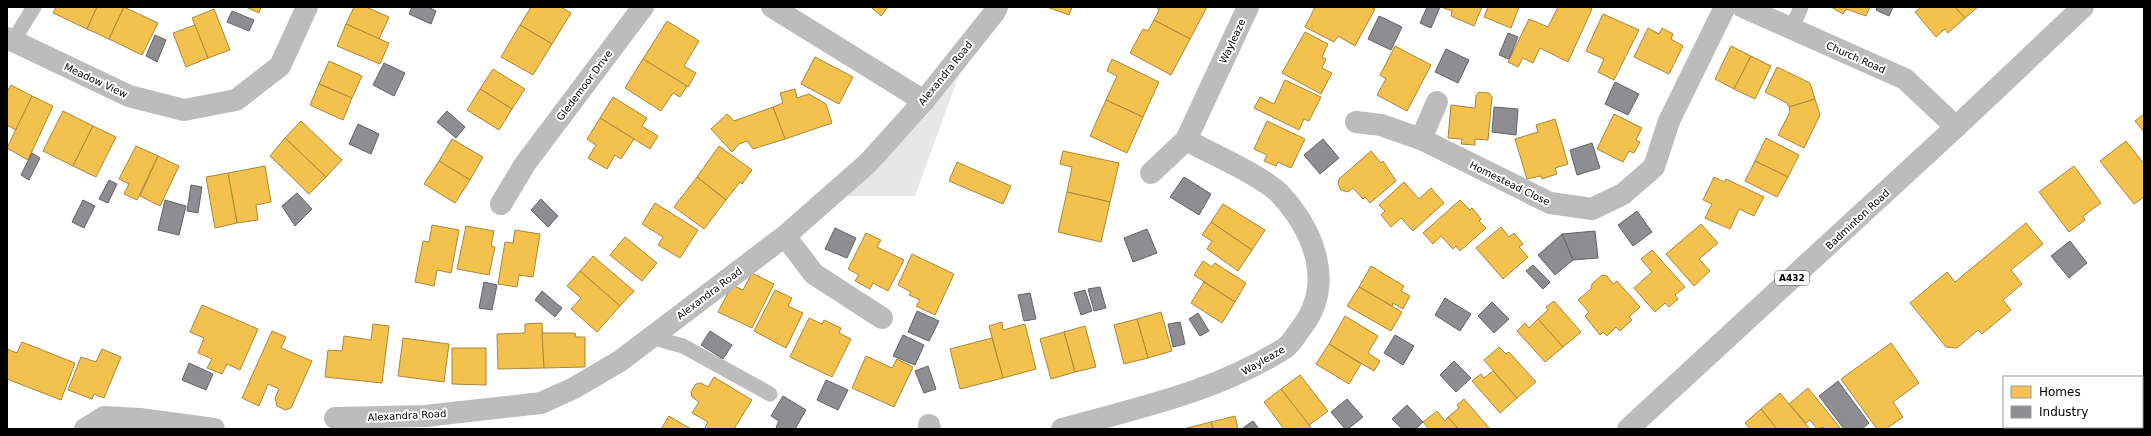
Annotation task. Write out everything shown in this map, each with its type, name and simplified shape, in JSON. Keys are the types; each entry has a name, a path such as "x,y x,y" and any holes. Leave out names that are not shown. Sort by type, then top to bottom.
{"street":[{"name":"Meadow View","path":"10,39 129,96 184,110 236,100 280,66 307,7"},
{"name":"Gledemoor Drive","path":"501,204 525,164 643,7"},
{"path":"772,7 924,101"},
{"name":"Alexandra Road","path":"336,418 424,422 541,404 574,388 620,360 785,236 868,163 924,101 994,13 997,7"},
{"name":"Wayleaze","path":"1151,172 1186,140 1248,7"},
{"name":"Homestead Close","path":"1356,122 1381,125 1421,139 1550,204 1592,210 1623,194 1654,167 1669,121 1725,7"},
{"name":"Church Road","path":"1743,7 1905,79 1956,128"},
{"name":"Badminton Road","path":"1628,429 1956,128 2083,7"},
{"path":"1421,139 1437,102"},
{"name":"Wayleaze","path":"1062,429 1172,399 1228,380 1287,347 1311,315 1318,296 1320,273 1308,231 1279,193 1258,179 1186,140"},
{"path":"785,236 814,274 882,318"},
{"path":"85,429 104,418 140,419 214,429"}],"lane":[{"path":"10,39 34,7"},
{"path":"1792,28 1801,7"},
{"path":"650,337 684,346 770,394"}],"shaded area":[{"path":"959,75 915,196 843,196 891,153 927,115"}],"building: Homes":[{"path":"56,7 97,7 87,29 53,13"},
{"path":"97,7 124,7 109,39 87,29"},
{"path":"124,7 158,23 142,55 109,39"},
{"path":"246,7 261,7 259,13"},
{"path":"354,7 366,7 389,17 379,39 346,24"},
{"path":"531,7 561,7 571,13 552,44 520,25"},
{"path":"871,7 888,7 881,16"},
{"path":"1047,7 1072,7 1069,15"},
{"path":"1157,7 1207,7 1190,39 1154,20 1159,10"},
{"path":"1315,7 1371,7 1375,9 1355,46 1338,36 1334,42 1305,27"},
{"path":"1441,7 1482,7 1474,26 1451,16 1452,11"},
{"path":"1488,7 1519,7 1511,28 1484,17"},
{"path":"1558,7 1588,7 1592,9 1568,62 1540,48 1533,63 1523,58 1518,67 1508,62 1529,19 1548,27"},
{"path":"1831,7 1870,7 1866,16 1846,9 1843,14"},
{"path":"1921,7 1955,7 1965,18 1948,33 1945,29 1936,37 1915,12"},
{"path":"1955,7 1978,7 1965,18"},
{"path":"214,9 230,50 208,58 192,18"},
{"path":"1603,14 1639,30 1614,80 1598,72 1604,59 1586,51"},
{"path":"1154,20 1190,39 1171,75 1130,53 1143,29 1148,31"},
{"path":"667,21 699,41 684,66 696,73 688,87 643,59"},
{"path":"346,24 389,43 380,64 337,46"},
{"path":"195,25 208,58 186,67 173,33"},
{"path":"520,25 552,44 533,75 501,57"},
{"path":"1648,28 1659,34 1662,28 1673,34 1671,39 1683,46 1669,74 1634,57"},
{"path":"1305,32 1328,44 1322,57 1326,59 1322,68 1332,73 1321,94 1282,73"},
{"path":"1395,46 1431,65 1407,111 1377,95 1386,79 1380,75"},
{"path":"1731,46 1751,56 1734,89 1715,79"},
{"path":"1751,56 1771,66 1755,99 1734,89"},
{"path":"815,57 853,77 839,104 801,84"},
{"path":"643,59 687,86 680,97 673,93 661,111 625,88"},
{"path":"1112,59 1159,82 1143,117 1106,100 1117,76 1107,71"},
{"path":"329,61 362,76 352,98 319,84"},
{"path":"1777,67 1810,83 1815,99 1789,107 1787,103 1765,92"},
{"path":"493,69 525,89 512,109 480,89"},
{"path":"1285,80 1321,97 1309,121 1304,119 1299,130 1254,108 1260,97 1274,104"},
{"path":"319,84 352,98 343,120 310,105"},
{"path":"11,85 32,96 16,130 7,125 7,92"},
{"path":"480,89 512,109 499,130 467,110"},
{"path":"795,89 797,98 809,94 826,104 832,123 785,139 773,107 783,103 780,93"},
{"path":"1479,92 1489,93 1492,97 1488,140 1475,139 1475,145 1461,144 1462,139 1448,138 1451,105 1475,108 1476,95"},
{"path":"32,96 53,106 28,160 7,148"},
{"path":"613,97 647,118 642,126 658,136 650,149 600,118"},
{"path":"1815,99 1820,115 1804,148 1778,135 1790,112 1789,107"},
{"path":"1106,100 1143,117 1127,153 1090,136"},
{"path":"773,107 785,139 753,149 747,141 739,144 732,152 711,129 727,114 734,121"},
{"path":"63,111 93,126 73,166 43,151"},
{"path":"1614,114 1642,128 1636,140 1640,142 1634,153 1629,151 1623,162 1597,149"},
{"path":"2144,114 2144,132 2135,121"},
{"path":"600,118 634,139 621,159 615,155 607,169 588,158 596,145 587,139"},
{"path":"1555,119 1568,164 1555,168 1557,174 1542,179 1541,176 1527,179 1515,139 1538,132 1536,125"},
{"path":"301,121 342,160 326,177 285,138"},
{"path":"1267,121 1305,139 1291,168 1278,162 1276,166 1264,161 1267,155 1254,149"},
{"path":"93,126 116,137 96,177 73,166"},
{"path":"285,138 326,177 309,194 270,156"},
{"path":"1766,138 1799,155 1788,177 1755,161"},
{"path":"452,139 483,157 470,180 439,161"},
{"path":"2126,141 2144,164 2144,197 2134,204 2100,161"},
{"path":"136,146 158,156 137,200 124,194 129,184 119,179"},
{"path":"719,146 752,170 742,184 740,182 726,200 697,177"},
{"path":"1063,151 1119,163 1110,202 1067,192 1072,167 1060,164"},
{"path":"1371,151 1381,163 1383,161 1396,181 1370,203 1365,197 1363,199 1353,188 1348,192 1341,190 1338,184 1339,179"},
{"path":"158,156 179,166 160,206 140,196"},
{"path":"439,161 470,180 455,203 424,184"},
{"path":"1755,161 1788,177 1777,197 1745,181"},
{"path":"957,162 1011,186 1003,204 949,181"},
{"path":"265,166 271,202 256,205 258,220 237,223 228,173"},
{"path":"2074,166 2101,203 2083,216 2085,220 2069,232 2039,192"},
{"path":"228,173 237,223 215,228 206,177"},
{"path":"697,177 726,200 704,229 674,207"},
{"path":"1714,177 1724,182 1726,179 1764,197 1754,216 1739,209 1730,229 1705,218 1712,204 1703,200"},
{"path":"1404,182 1419,199 1431,188 1444,203 1413,231 1401,218 1391,227 1381,215 1385,211 1379,205"},
{"path":"1067,192 1110,202 1101,242 1058,232"},
{"path":"1460,200 1470,210 1472,208 1481,219 1479,221 1486,228 1460,251 1456,246 1453,249 1441,236 1433,244 1423,233"},
{"path":"655,203 698,230 680,258 658,245 663,237 642,224"},
{"path":"1223,204 1265,230 1252,250 1211,222"},
{"path":"1211,222 1252,250 1238,271 1207,249 1212,241 1202,235"},
{"path":"2026,223 2043,244 2011,270 2022,284 2003,300 2011,310 1982,334 1978,330 1957,348 1946,347 1910,303 1947,272 1955,282"},
{"path":"1701,224 1718,243 1699,259 1710,271 1694,286 1666,254"},
{"path":"432,225 459,230 451,273 437,270 434,286 415,282 423,241 429,242"},
{"path":"466,226 494,231 491,246 495,247 489,275 457,269"},
{"path":"1501,227 1509,237 1514,233 1523,244 1519,247 1528,257 1503,279 1476,248"},
{"path":"515,230 540,234 533,277 519,275 517,287 498,284 505,242 513,243"},
{"path":"866,233 881,240 877,247 904,260 888,291 873,283 870,289 855,281 859,275 848,269"},
{"path":"625,237 657,263 642,281 610,255"},
{"path":"1652,250 1685,287 1675,295 1678,299 1669,307 1665,303 1655,312 1634,288 1652,272 1641,259"},
{"path":"912,254 954,274 935,315 916,306 920,300 909,295 911,292 898,285"},
{"path":"593,256 634,291 620,306 580,271"},
{"path":"1203,261 1212,267 1215,263 1246,283 1235,302 1194,275"},
{"path":"1371,266 1404,286 1401,291 1410,296 1403,309 1393,303 1392,306 1359,287"},
{"path":"580,271 620,306 597,332 571,309 581,298 567,286"},
{"path":"752,273 774,284 752,328 718,312 732,285 743,290"},
{"path":"1602,275 1607,276 1613,284 1617,281 1640,307 1629,317 1632,320 1620,331 1616,327 1607,336 1603,332 1600,335 1585,316 1589,312 1578,300 1591,289 1592,284"},
{"path":"1204,282 1235,302 1222,323 1191,303"},
{"path":"1359,287 1402,312 1391,331 1347,306"},
{"path":"775,290 792,298 788,306 803,313 786,348 754,331"},
{"path":"1554,301 1581,332 1563,347 1538,319 1548,310 1546,307"},
{"path":"202,305 258,329 240,370 227,364 222,374 207,368 212,359 198,353 204,338 190,332"},
{"path":"1161,312 1172,351 1148,358 1137,319"},
{"path":"1345,316 1378,336 1368,353 1380,361 1374,371 1329,344"},
{"path":"809,318 822,324 824,320 841,328 839,333 851,339 832,377 790,357"},
{"path":"1137,319 1148,358 1124,364 1114,325"},
{"path":"1538,319 1563,347 1545,362 1517,331 1525,323 1529,328"},
{"path":"1002,322 1003,330 1025,324 1036,369 1003,378 989,326"},
{"path":"542,323 544,368 498,369 497,334 525,333 525,324"},
{"path":"373,324 389,326 382,383 325,377 328,350 342,351 344,336 371,340"},
{"path":"1085,326 1096,367 1075,372 1064,332"},
{"path":"272,331 286,337 281,348 312,361 291,408 285,410 277,406 275,398 279,389 268,384 259,406 242,398"},
{"path":"1064,332 1075,372 1051,379 1040,339"},
{"path":"542,333 575,333 576,337 585,337 585,367 544,368"},
{"path":"403,338 449,344 444,382 398,376"},
{"path":"992,338 1003,378 960,389 950,349"},
{"path":"22,342 75,363 61,400 7,379 7,349 17,353"},
{"path":"1891,343 1919,383 1893,402 1903,417 1886,429 1877,429 1841,379"},
{"path":"1329,344 1361,364 1349,384 1316,364"},
{"path":"1499,347 1506,354 1509,352 1536,382 1517,398 1484,360"},
{"path":"452,348 486,348 486,385 452,384"},
{"path":"102,349 121,357 104,398 94,394 92,399 68,390 81,357 96,362"},
{"path":"866,356 892,368 897,359 913,367 894,407 852,388"},
{"path":"1493,371 1517,398 1500,413 1472,381 1481,374 1484,378"},
{"path":"1300,375 1328,411 1309,425 1281,389"},
{"path":"714,377 752,400 734,429 707,429 705,427 708,422 692,413 699,402 692,397 691,392 696,384 701,383 708,387"},
{"path":"1808,388 1841,429 1825,429 1823,427 1817,429 1810,420 1806,423 1789,404"},
{"path":"1281,389 1309,425 1311,428 1310,429 1284,429 1264,402"},
{"path":"1780,393 1810,429 1777,429 1761,409"},
{"path":"1464,399 1490,429 1458,429 1448,417 1459,408 1457,405"},
{"path":"1761,409 1777,429 1750,429 1745,423"},
{"path":"1437,411 1445,421 1448,417 1458,429 1429,429 1423,422"},
{"path":"669,416 691,429 661,429"},
{"path":"1235,416 1238,429 1213,429 1211,422"},
{"path":"1211,422 1213,429 1187,429 1187,428"}],"building: Industry":[{"path":"412,7 428,7 436,11 431,24 409,14"},
{"path":"1427,7 1440,7 1431,28 1420,23"},
{"path":"1877,7 1893,7 1889,16 1876,10"},
{"path":"232,11 254,20 249,31 227,22"},
{"path":"1379,16 1402,27 1391,50 1368,39"},
{"path":"1508,33 1518,37 1509,59 1499,55"},
{"path":"155,35 166,40 157,62 146,56"},
{"path":"1446,49 1469,60 1458,83 1435,72"},
{"path":"384,63 405,73 394,96 373,85"},
{"path":"1615,82 1639,94 1628,115 1605,104"},
{"path":"1494,107 1518,109 1516,135 1492,132"},
{"path":"447,111 465,127 456,138 437,122"},
{"path":"358,124 379,134 371,154 349,144"},
{"path":"1323,139 1339,158 1320,174 1304,155"},
{"path":"1592,143 1600,168 1577,175 1570,150"},
{"path":"32,153 40,158 29,180 21,175"},
{"path":"1184,177 1211,194 1199,215 1170,197"},
{"path":"109,180 117,184 108,203 99,199"},
{"path":"191,185 202,187 198,213 187,211"},
{"path":"297,193 312,209 295,226 282,206"},
{"path":"541,199 558,216 548,227 531,210"},
{"path":"83,200 95,206 84,228 72,222"},
{"path":"165,200 186,206 179,235 158,230"},
{"path":"1637,211 1652,232 1633,246 1618,225"},
{"path":"835,228 856,238 847,258 825,249"},
{"path":"1147,229 1157,253 1133,262 1124,238"},
{"path":"1595,231 1598,258 1573,260 1562,234"},
{"path":"1562,234 1573,260 1555,275 1538,255"},
{"path":"2070,241 2087,263 2069,278 2051,256"},
{"path":"1533,265 1550,282 1543,289 1526,271"},
{"path":"484,282 497,285 492,310 479,308"},
{"path":"1100,287 1106,308 1094,311 1088,289"},
{"path":"1085,290 1092,311 1081,315 1074,293"},
{"path":"542,291 562,308 555,317 535,300"},
{"path":"1030,293 1036,319 1024,321 1018,295"},
{"path":"1445,298 1471,314 1460,331 1435,315"},
{"path":"1492,302 1509,319 1494,333 1478,316"},
{"path":"917,311 939,321 929,341 908,332"},
{"path":"1198,313 1209,331 1200,336 1189,319"},
{"path":"1180,322 1185,344 1173,347 1168,324"},
{"path":"710,331 732,345 723,359 701,345"},
{"path":"903,335 924,345 915,365 893,356"},
{"path":"1395,335 1414,346 1403,365 1384,353"},
{"path":"1454,361 1471,378 1456,392 1440,375"},
{"path":"189,363 213,374 206,390 182,380"},
{"path":"928,366 936,389 924,393 915,371"},
{"path":"826,380 848,390 838,410 817,400"},
{"path":"1838,381 1869,423 1862,429 1844,429 1819,396"},
{"path":"783,396 806,410 795,429 778,429 776,427 779,421 771,416"},
{"path":"1347,399 1363,417 1348,429 1345,429 1331,412"},
{"path":"1407,405 1423,422 1416,429 1402,429 1392,419"},
{"path":"1253,421 1259,429 1243,428"}]}
